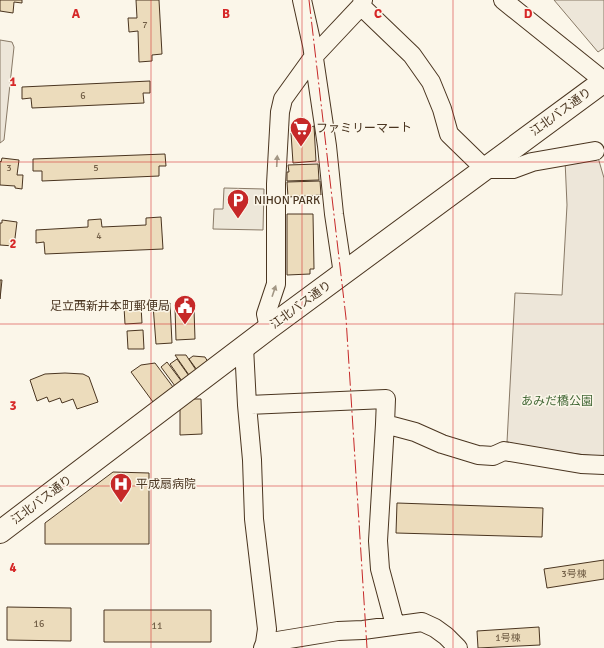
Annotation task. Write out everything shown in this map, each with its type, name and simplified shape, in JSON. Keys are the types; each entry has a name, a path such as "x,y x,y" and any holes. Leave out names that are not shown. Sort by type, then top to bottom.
{"main road":[{"name":"江北バス通り","path":"0,532 269,328 604,81"}],"street":[{"path":"302,0 314,56 327,146 334,214 344,274"},
{"path":"503,0 604,81"},
{"path":"269,328 266,314 276,284 276,184 280,112 283,99 314,56 362,3 412,55 431,82 442,109 449,134 485,169 512,169 532,162 595,151"},
{"path":"244,347 252,460 254,519 267,629 264,645 338,630 363,630 422,622 435,628 458,648"},
{"path":"247,405 386,399 378,541 380,569 395,625"},
{"path":"385,424 415,432 442,444 478,455 493,456 504,451 582,464 604,465"}],"green space":[{"path":"554,0 604,0 604,48 598,52"},
{"path":"0,40 12,42 14,47 4,140 0,143"},
{"name":"あみだ橋公園","path":"597,154 604,178 604,457 535,449 507,442 515,293 562,295 567,205 565,160"}],"shaded area":[{"path":"224,188 264,189 263,230 213,229 214,209 223,209"}],"building":[{"path":"0,0 22,0 22,3 14,2 13,13 0,11"},
{"path":"136,0 159,0 162,54 152,55 152,61 139,62 138,31 129,32 128,18 137,18"},
{"path":"150,81 150,93 143,93 144,103 32,108 31,98 22,99 22,87"},
{"path":"314,126 316,161 293,163 291,133"},
{"path":"165,154 166,166 159,166 159,176 42,181 42,171 33,171 33,159"},
{"path":"2,158 19,160 17,175 23,175 22,189 15,188 15,186 0,185 0,161 1,162"},
{"path":"318,164 319,180 287,181 287,172 289,172 288,165"},
{"path":"320,181 321,195 288,197 287,182"},
{"path":"287,214 313,214 314,269 310,269 310,274 287,275"},
{"path":"161,217 163,249 45,254 44,242 36,243 36,230 88,227 88,220 101,219 102,227 146,225 146,218"},
{"path":"2,220 17,222 14,246 0,245 0,223 2,223"},
{"path":"0,280 2,280 0,299"},
{"path":"170,303 172,343 156,344 153,305"},
{"path":"141,306 142,323 125,324 124,307"},
{"path":"175,307 188,307 188,309 194,309 195,339 176,340"},
{"path":"143,330 144,349 128,349 127,331"},
{"path":"175,355 186,355 196,370 189,375"},
{"path":"193,356 205,357 208,362 197,370 189,359"},
{"path":"177,359 189,376 182,381 170,364"},
{"path":"167,362 182,382 175,386 161,367"},
{"path":"155,363 173,387 153,402 131,372 141,365"},
{"path":"45,374 83,374 89,377 98,402 77,409 73,399 62,403 60,398 49,402 47,397 37,401 30,380"},
{"path":"191,399 201,399 202,434 180,435 180,407"},
{"path":"113,472 149,473 149,544 45,544 45,523"},
{"path":"397,503 543,508 542,537 396,533"},
{"path":"604,560 604,579 547,588 544,569"},
{"path":"7,607 71,608 71,641 7,640"},
{"path":"104,610 211,610 211,642 104,642"},
{"path":"539,627 540,645 478,648 477,631"}],"power":[{"path":"309,0 346,318 367,648"}],"place":[{"name":"ファミリーマート","path":"301,148"},
{"name":"NIHON PARK","path":"238,220"},
{"name":"足立西新井本町郵便局","path":"185,326"},
{"name":"平成扇病院","path":"121,504"}]}
